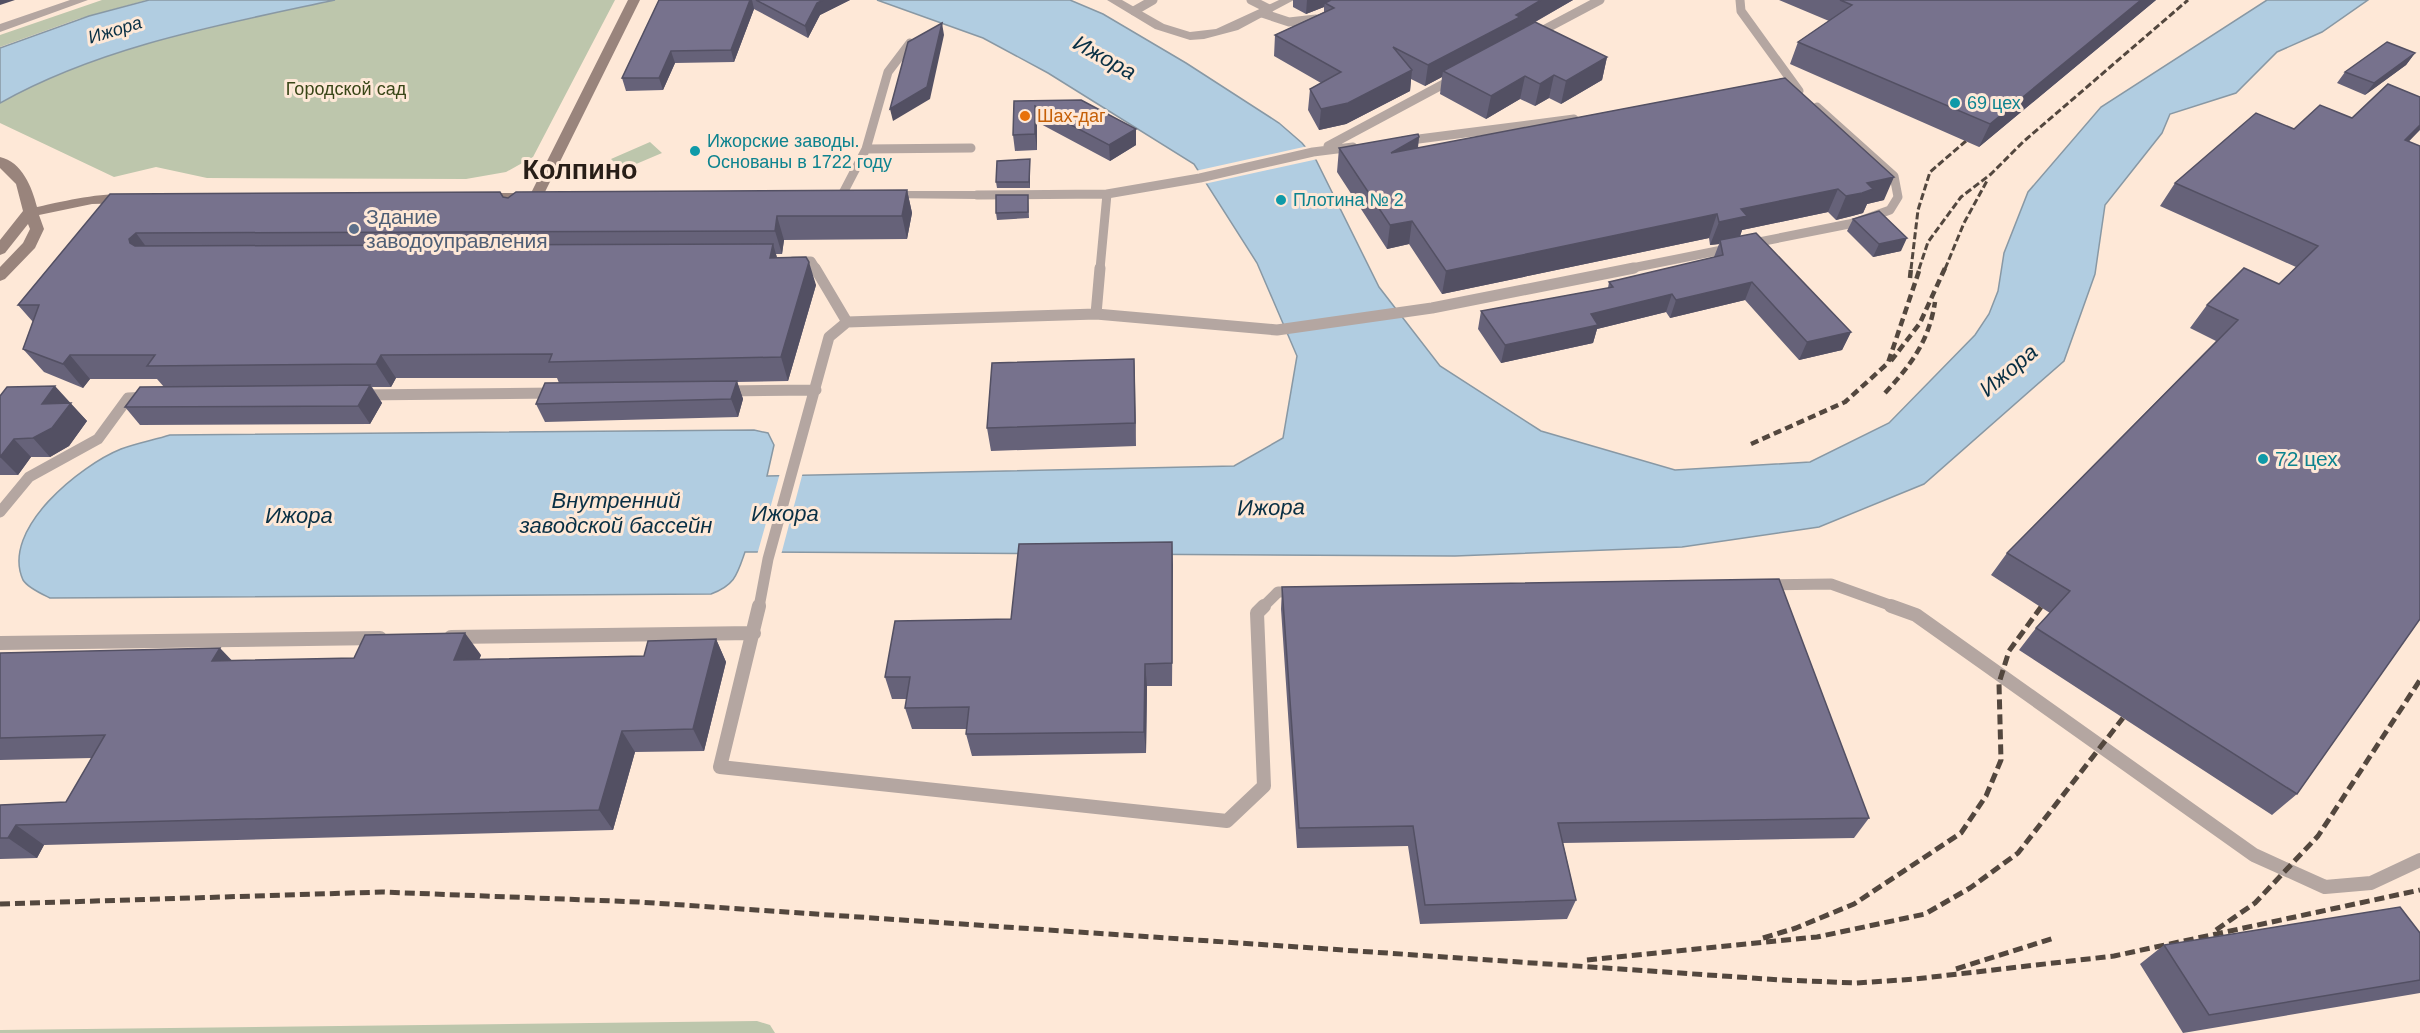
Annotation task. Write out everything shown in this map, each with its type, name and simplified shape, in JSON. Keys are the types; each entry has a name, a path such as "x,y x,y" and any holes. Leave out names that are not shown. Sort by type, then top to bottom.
{"main road":[{"path":"466,197 536,196 634,0"},
{"path":"0,161 15,171 24,183 29,213 37,230 30,244 0,276"},
{"path":"0,250 29,213 92,200 145,199"}],"street":[{"path":"0,28 82,0"},
{"path":"1113,0 1174,33 1194,36 1215,34 1288,0"},
{"path":"876,195 977,195"},
{"path":"536,196 557,196"}],"lane":[{"path":"1134,11 1153,0"},
{"path":"1251,0 1283,22 1305,23 1318,29"},
{"path":"1530,38 1600,0"},
{"path":"1313,592 1278,592 1257,613 1264,786 1227,821 720,767 754,633 768,559 829,337 847,322 1096,315 1277,330 1458,304 1854,223 1890,210 1898,197 1894,176 1799,91 1741,11 1740,0"},
{"path":"1305,23 1328,14"},
{"path":"841,195 866,149 888,72 910,43"},
{"path":"1313,152 1346,138 1459,76"},
{"path":"1787,92 1799,91"},
{"path":"1396,142 1586,118"},
{"path":"977,195 1107,194 1200,178 1313,152 1361,146"},
{"path":"866,149 971,148"},
{"path":"1096,315 1107,194"},
{"path":"520,211 536,196"},
{"path":"787,261 811,261 847,322"},
{"path":"709,391 816,390"},
{"path":"353,395 567,393"},
{"path":"0,512 29,477 98,439 128,398 164,397"},
{"path":"1749,585 1831,584 1916,615 2254,855 2325,887 2371,883 2420,860"},
{"path":"443,637 754,633"},
{"path":"0,643 395,637"}],"green space":[{"path":"102,0 147,0 78,19 0,47 0,35"},
{"name":"Городской сад","path":"335,0 615,0 533,157 506,172 466,179 207,178 156,167 114,177 0,123 0,103 79,66 163,39"},
{"path":"650,142 662,153 622,170 611,159"},
{"path":"757,1021 770,1025 775,1033 0,1033 0,1030"}],"water":[{"name":"Ижора","path":"149,0 335,0 163,39 79,66 0,103 0,48 89,16"},
{"path":"877,0 1070,0 1103,14 1186,63 1279,123 1302,143 1316,160 1379,287 1440,366 1541,431 1675,470 1810,462 1889,423 1975,335 1989,314 1998,291 2004,253 2028,192 2101,107 2267,0 2368,0 2322,32 2277,52 2236,93 2170,114 2162,133 2105,205 2095,274 2064,361 1924,484 1819,527 1682,547 1455,556 745,552 740,567 730,583 711,594 50,598 25,583 19,560 23,540 33,520 48,501 66,484 104,457 127,447 170,435 754,430 768,433 774,445 767,476 1234,466 1283,438 1297,356 1257,263 1194,164 1048,73 983,38"}],"pier":[{"path":"1308,146 1318,159 1204,184 1195,171"},
{"path":"803,472 781,555 757,555 780,473"}],"building":[{"path":"659,0 750,0 731,50 671,51 659,78 622,78"},
{"path":"756,0 823,0 817,3 805,26"},
{"path":"1331,0 1541,0 1516,15 1520,17 1428,65 1393,47 1412,70 1348,103 1321,109 1310,89 1341,72 1275,35 1334,8 1325,3"},
{"name":"69 цех","path":"1840,0 2141,0 1990,124 1798,42 1852,5"},
{"path":"1535,22 1607,57 1566,81 1554,75 1540,84 1525,76 1491,96 1443,71"},
{"path":"942,23 927,87 890,109 908,42"},
{"path":"2387,42 2415,53 2374,83 2345,72"},
{"path":"1785,78 1894,177 1867,183 1873,189 1862,193 1846,196 1838,189 1741,209 1747,216 1719,222 1717,214 1446,271 1412,221 1390,225 1339,148 1418,134 1419,137 1391,153"},
{"name":"72 цех","path":"2388,84 2420,97 2420,125 2405,140 2420,146 2420,619 2297,794 2036,628 2070,591 2007,553 2238,320 2207,305 2244,268 2279,284 2318,246 2175,183 2256,113 2294,129 2320,105 2352,118"},
{"path":"1081,100 1136,129 1109,145 1035,106 1035,134 1013,135 1014,101"},
{"path":"1030,159 1029,182 996,182 997,161"},
{"path":"907,190 902,216 777,216 775,231 136,233 129,239 130,243 135,246 773,244 770,258 806,257 809,262 781,357 549,362 552,354 381,355 376,364 147,366 155,355 70,355 63,364 23,349 39,305 18,305 110,194 500,192 503,197 508,198 516,192"},
{"path":"996,195 1028,195 1028,212 996,213"},
{"path":"1879,211 1907,238 1879,244 1853,219"},
{"path":"1756,233 1851,332 1807,342 1752,282 1676,300 1672,294 1591,314 1598,325 1505,345 1481,311 1613,287 1609,282 1723,255 1720,240"},
{"path":"1134,359 1135,423 987,428 992,363"},
{"path":"737,381 731,399 536,404 545,383"},
{"path":"370,385 358,406 125,407 140,387"},
{"path":"55,386 42,404 71,403 52,428 33,438 14,439 0,457 0,396 7,387"},
{"path":"1172,542 1172,663 1145,664 1144,732 966,734 969,707 905,708 910,677 885,677 895,621 1011,619 1019,544"},
{"path":"1779,579 1869,818 1558,823 1576,900 1425,905 1413,826 1299,828 1282,587"},
{"path":"465,633 454,660 644,656 648,641 716,639 693,729 622,731 599,810 16,825 8,838 0,838 0,805 66,802 105,735 0,738 0,653 220,648 212,661 354,658 365,635"},
{"path":"2400,907 2420,933 2420,980 2209,1015 2164,945"}],"railway":[{"path":"1919,269 1928,242 1961,197 1991,174 2023,142 2188,0"},
{"path":"1911,269 1918,210 1930,172 1966,141"},
{"path":"1945,269 1964,223 1988,179"},
{"path":"1910,278 1911,268"},
{"path":"1751,444 1845,402 1888,363 1920,268"},
{"path":"1891,361 1920,323 1945,268"},
{"path":"1885,393 1918,352 1928,329 1935,302"},
{"path":"1763,938 1796,928 1854,904 1961,833 1986,796 2001,760 1999,683 2009,651 2041,607"},
{"path":"2216,930 2255,903 2318,836 2420,680"},
{"path":"1587,960 1817,937 1925,914 1970,888 2018,853 2123,718"},
{"path":"0,904 382,892 639,902 1782,980 1856,983 1915,979 2114,956 2420,890"},
{"path":"1956,969 2054,938"}],"place":[{"name":"69 цех","path":"1955,103"},
{"name":"Шах-даг","path":"1025,116"},
{"name":"Ижорские заводы. Основаны в 1722 году","path":"695,151"},
{"name":"Плотина № 2","path":"1281,200"},
{"name":"Здание заводоуправления","path":"354,229"},
{"name":"72 цех","path":"2263,459"}],"district":[{"name":"Колпино","path":"580,170"}],"water label":[{"name":"Внутренний заводской бассейн","path":"616,512"}]}
